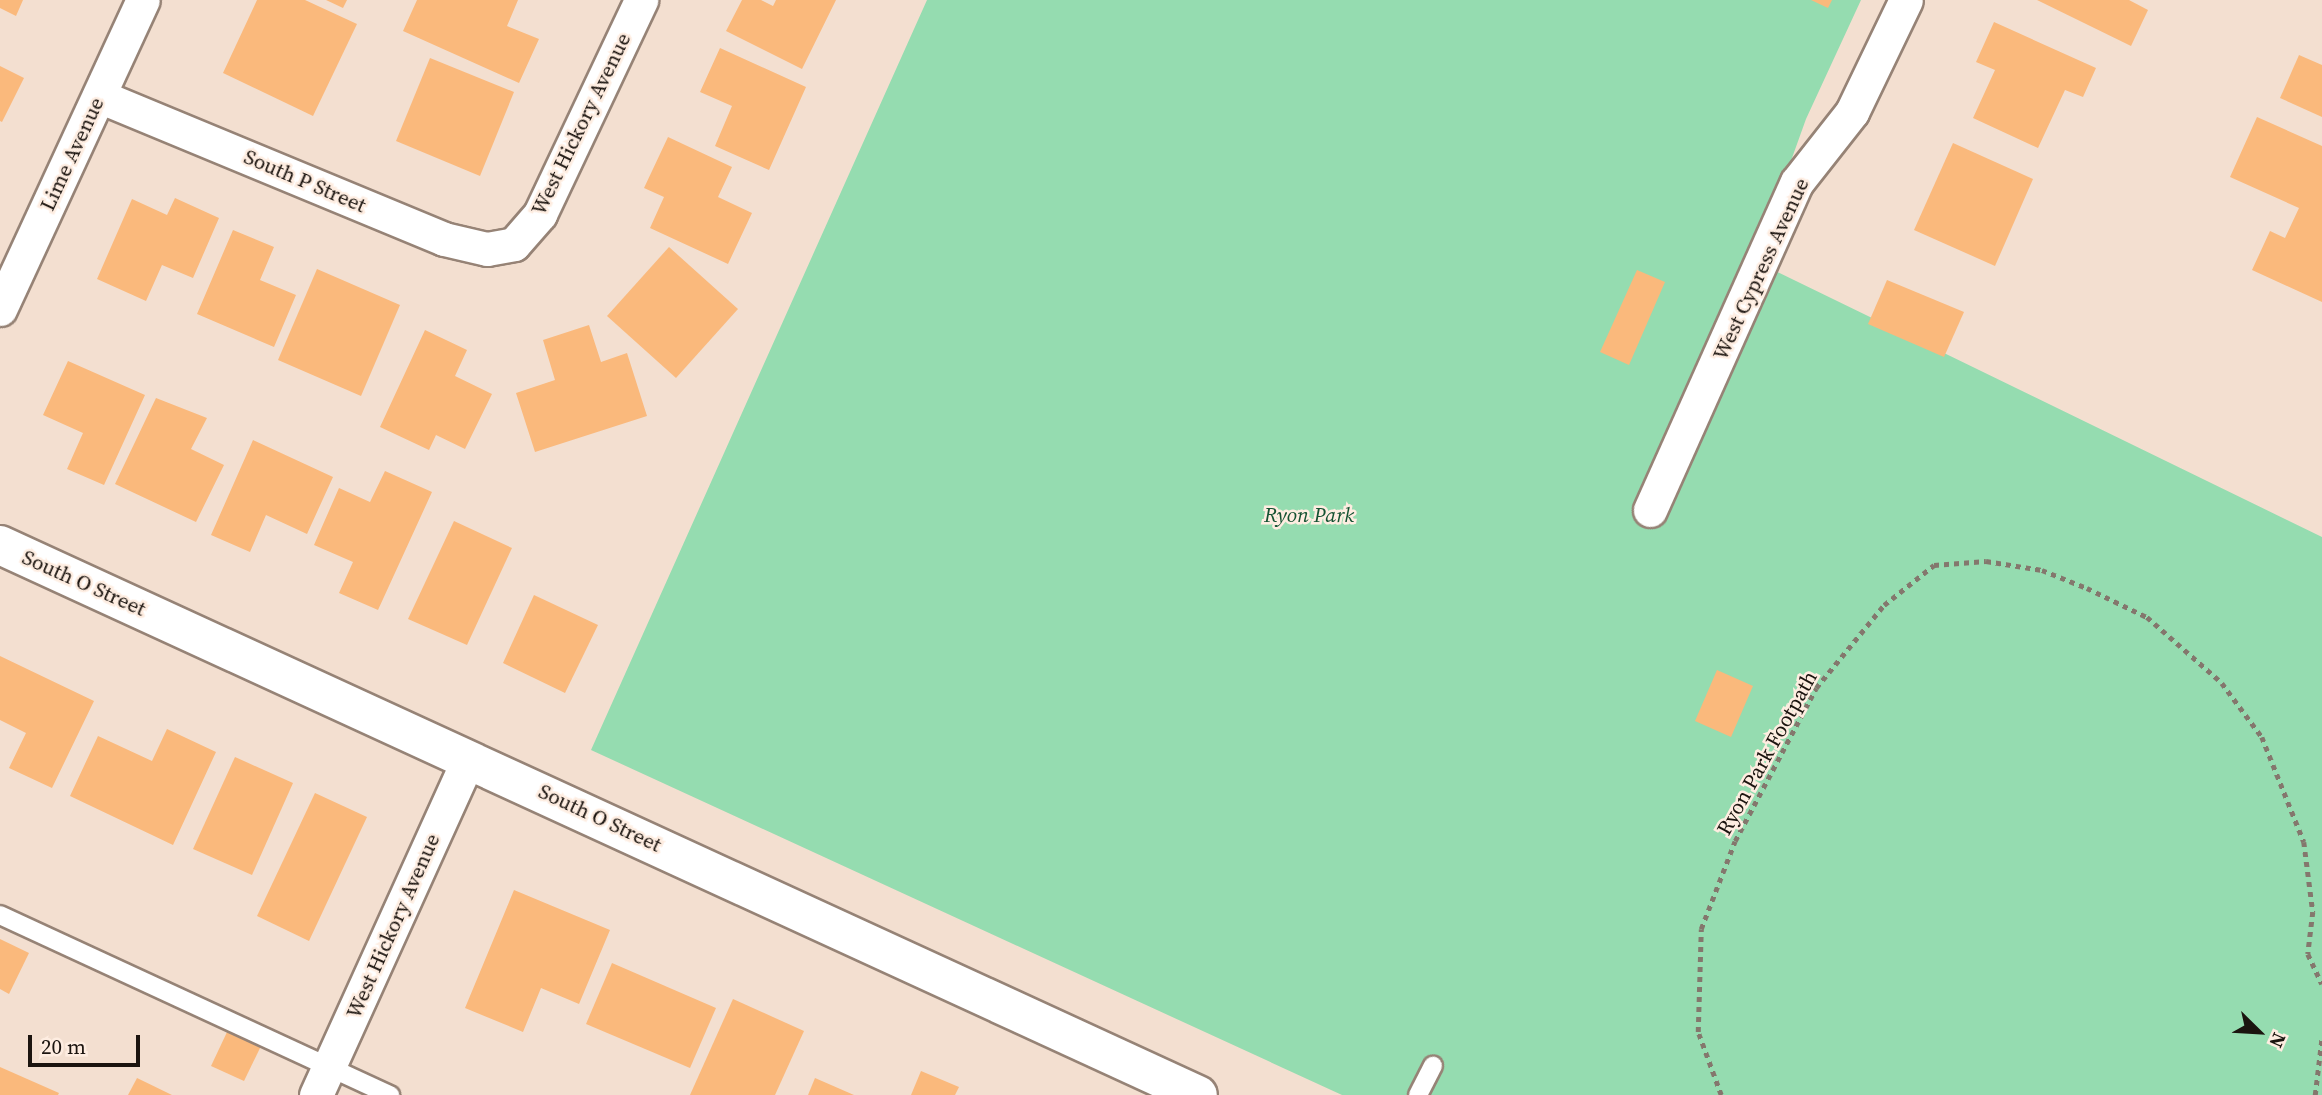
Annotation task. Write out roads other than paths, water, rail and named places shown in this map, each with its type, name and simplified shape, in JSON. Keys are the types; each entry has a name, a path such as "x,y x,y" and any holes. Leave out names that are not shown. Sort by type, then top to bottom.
{"street":[{"name":"Lime Avenue","path":"0,309 143,0"},
{"name":"West Hickory Avenue","path":"514,244 540,214 641,0"},
{"name":"West Cypress Avenue","path":"1650,510 1797,182 1852,112 1906,0"},
{"name":"South P Street","path":"99,96 444,239 487,249 514,244"},
{"name":"South O Street","path":"0,545 469,758 1198,1095"},
{"name":"West Hickory Avenue","path":"322,1081 469,758"}],"lane":[{"path":"0,915 322,1081 390,1095"},
{"path":"1418,1095 1433,1066"}],"park label":[{"name":"Ryon Park","path":"1309,515"}]}
